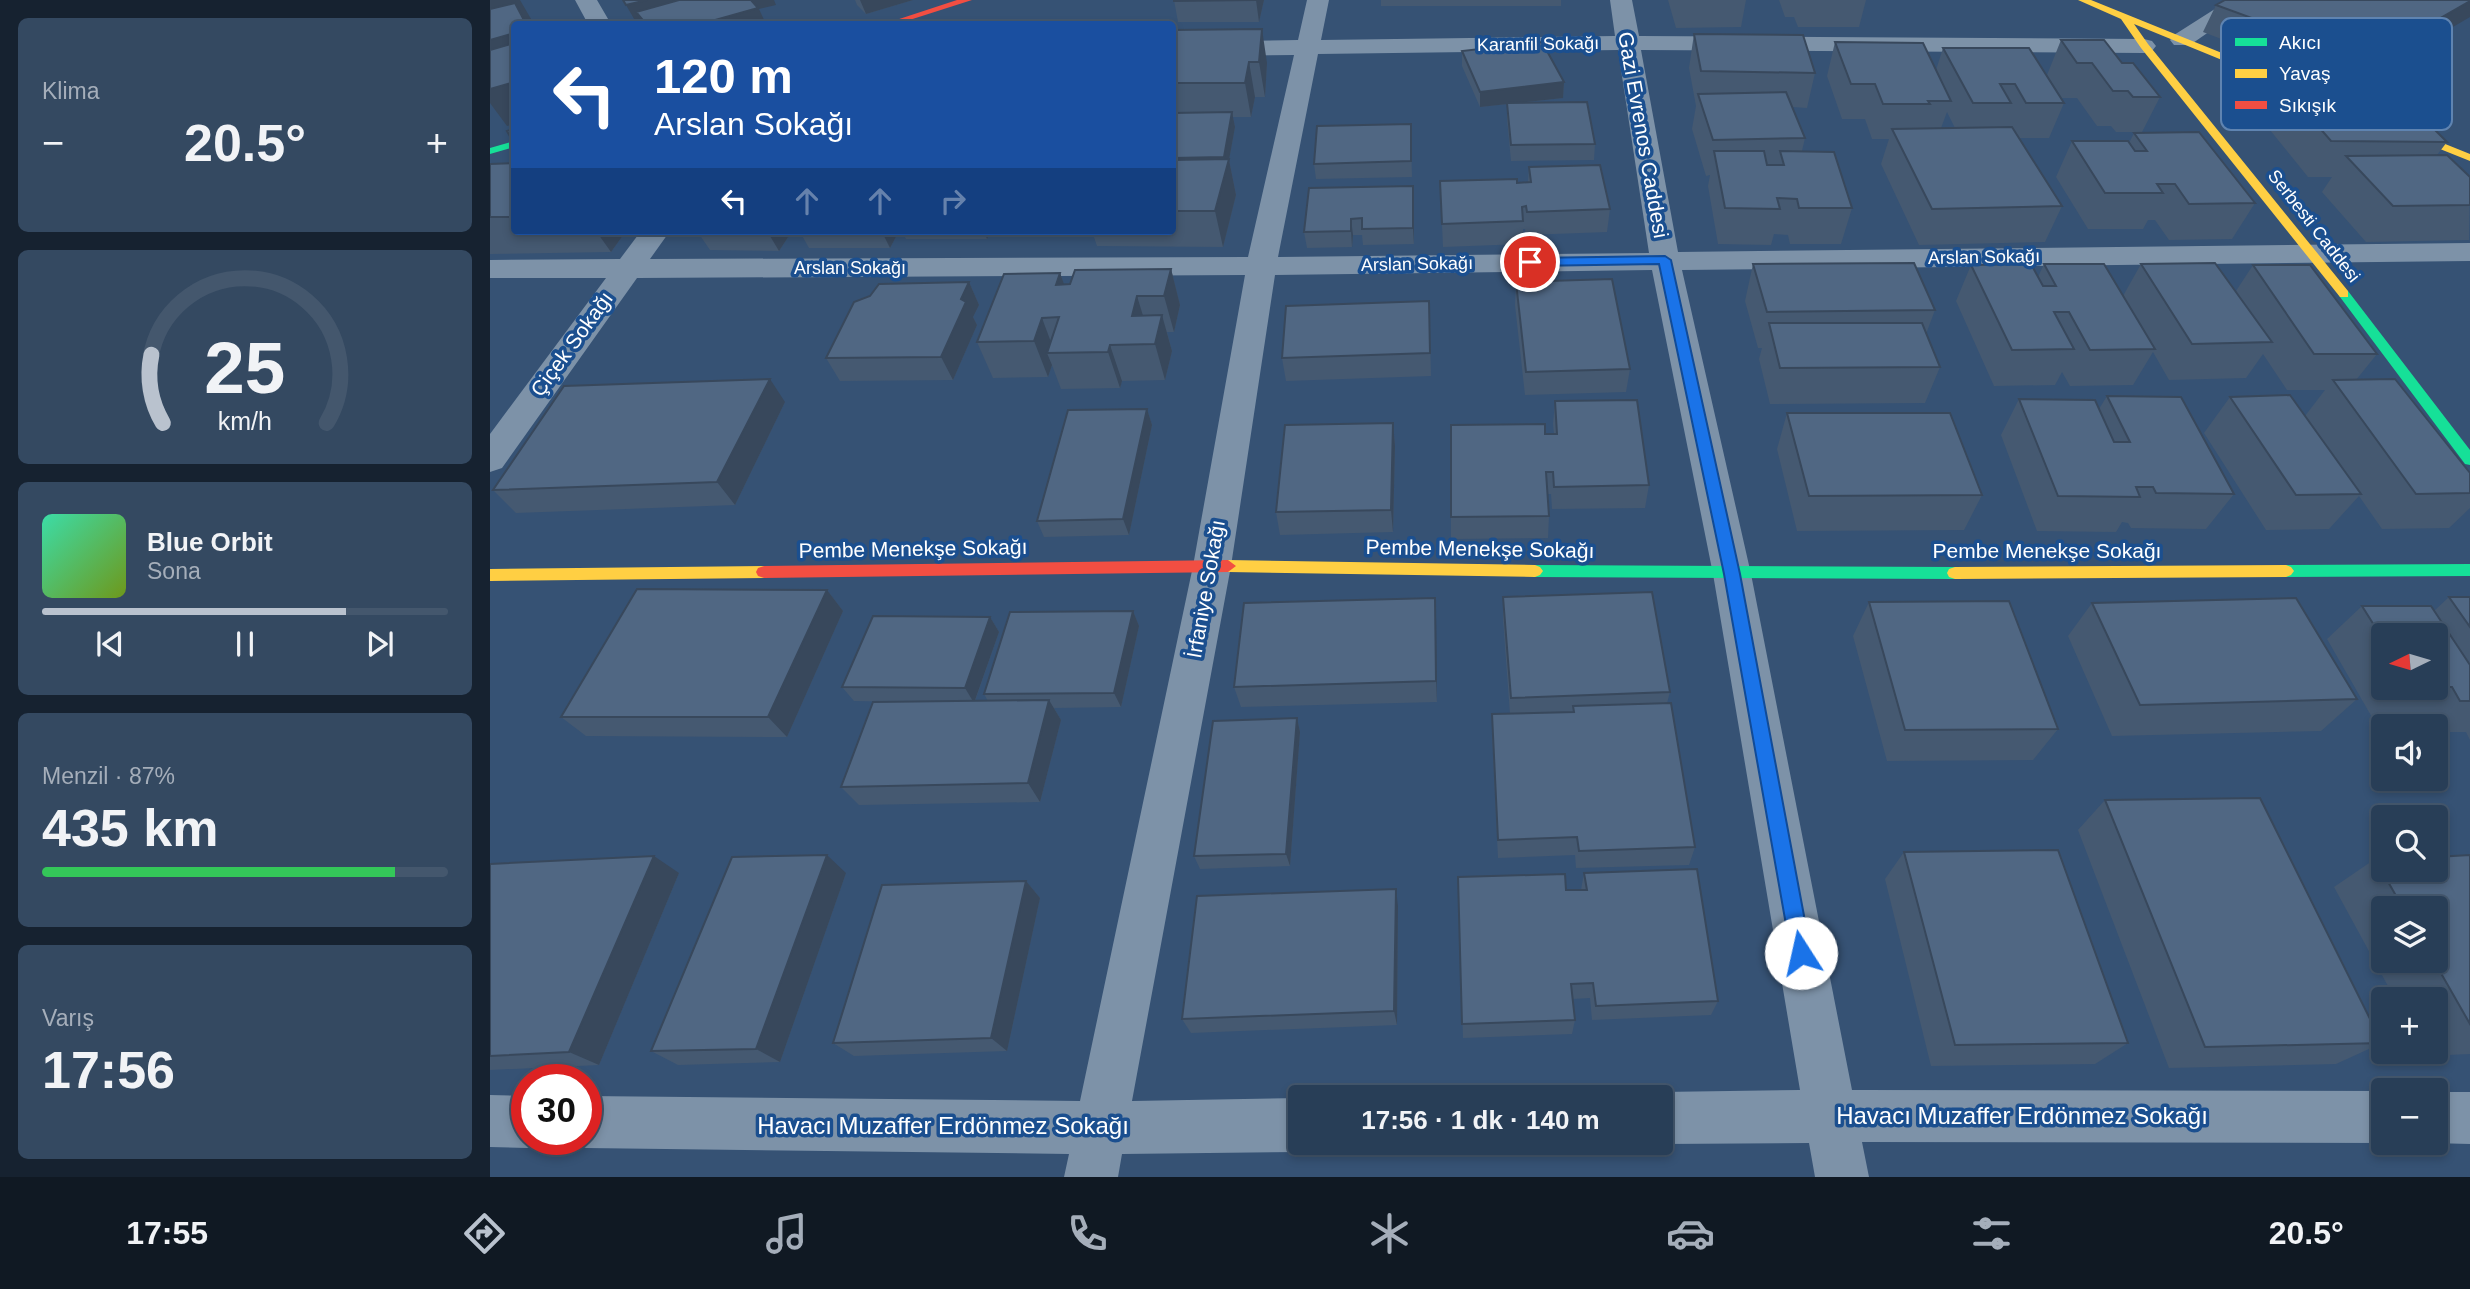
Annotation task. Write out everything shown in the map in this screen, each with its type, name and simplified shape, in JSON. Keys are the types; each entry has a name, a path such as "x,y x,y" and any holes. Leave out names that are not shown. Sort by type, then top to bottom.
{"street":[{"path":"586,0 596,21"},
{"path":"899,21 967,0"},
{"name":"İrfaniye Sokağı","path":"1096,1152 1212,566 1261,266 1318,0"},
{"name":"Gazi Evrenos Caddesi","path":"1621,0 1665,260 1732,574 1842,1177"},
{"path":"2083,0 2221,56"},
{"path":"2182,40 2244,0"},
{"name":"Serbesti Caddesi","path":"2126,19 2144,46 2313,254 2470,460"},
{"name":"Karanfil Sokağı","path":"1176,49 1627,43 2144,46"},
{"path":"2402,130 2470,158"},
{"path":"490,151 511,145"},
{"name":"Çiçek Sokağı","path":"490,458 653,235"},
{"name":"Arslan Sokağı","path":"490,269 1261,266 2470,252"},
{"name":"Pembe Menekşe Sokağı","path":"490,575 1212,566 1732,574 2470,570"},
{"name":"Havacı Muzaffer Erdönmez Sokağı","path":"1673,1118 2371,1117"},
{"path":"2448,1118 2470,1118"},
{"path":"490,1121 511,1122"},
{"name":"Havacı Muzaffer Erdönmez Sokağı","path":"602,1123 1096,1152 1288,1127"}],"building":[{"path":"623,0 647,0 626,5"},
{"path":"679,0 751,0 758,8 712,21 644,21 636,12"},
{"path":"1174,0 1256,0 1174,1"},
{"path":"2225,0 2470,0 2440,18 2252,18 2216,5"},
{"path":"515,3 524,21 511,21 511,34 490,40 490,9"},
{"path":"1262,29 1259,62 1249,62 1245,83 1176,83 1176,30"},
{"path":"1694,34 1803,35 1815,73 1701,71"},
{"path":"2061,40 2104,40 2122,63 2133,63 2160,97 2133,97 2128,91 2113,91 2092,63 2077,63"},
{"path":"1542,42 1564,82 1480,92 1462,51"},
{"path":"1835,42 1923,43 1951,101 1883,104 1875,84 1851,84"},
{"path":"511,44 511,83 490,89 490,50"},
{"path":"1943,48 2029,48 2064,103 2026,103 2015,84 2000,84 2011,103 1973,103"},
{"path":"1786,92 1805,138 1713,140 1698,94"},
{"path":"1587,102 1595,144 1511,145 1507,103"},
{"path":"1232,112 1224,157 1176,158 1176,113"},
{"path":"1411,124 1411,161 1314,164 1317,126"},
{"path":"2012,127 2062,206 1932,209 1892,129"},
{"path":"2321,130 2435,130 2447,142 2331,141"},
{"path":"2199,132 2255,203 2189,204 2175,184 2157,184 2163,193 2105,193 2072,141 2128,141 2135,151 2147,151 2134,133"},
{"path":"1714,151 1764,151 1767,165 1784,165 1780,151 1834,152 1852,208 1799,208 1797,199 1777,198 1780,209 1725,208"},
{"path":"2447,155 2470,177 2470,205 2393,206 2346,156"},
{"path":"1229,159 1215,211 1176,211 1176,160"},
{"path":"511,163 511,217 490,217 490,164"},
{"path":"1600,165 1610,209 1527,212 1526,206 1522,207 1523,221 1442,224 1440,181 1517,179 1517,183 1531,182 1529,167"},
{"path":"1413,186 1413,228 1362,229 1362,218 1351,219 1351,231 1304,232 1309,188"},
{"path":"1914,263 1935,310 1767,312 1753,264"},
{"path":"2215,263 2272,342 2192,344 2141,264"},
{"path":"2031,264 2043,286 2056,286 2044,264 2104,264 2155,349 2090,350 2069,312 2054,312 2074,349 2012,350 1971,265"},
{"path":"2253,265 2310,265 2377,354 2314,354"},
{"path":"1171,269 1164,296 1137,296 1132,316 1162,315 1155,344 1110,345 1108,352 1047,353 1059,317 1042,318 1034,341 977,342 1004,274 1060,273 1056,285 1070,284 1075,270"},
{"path":"1612,279 1630,369 1526,372 1516,282"},
{"path":"969,282 961,299 966,302 941,357 826,358 854,302 870,296 879,284"},
{"path":"1429,301 1430,353 1282,358 1286,306"},
{"path":"1769,323 1922,323 1940,367 1780,368"},
{"path":"770,379 717,482 493,490 564,386"},
{"path":"2395,379 2470,473 2470,493 2416,494 2333,380"},
{"path":"2290,395 2361,494 2296,495 2230,397"},
{"path":"2107,396 2181,397 2234,494 2156,493 2153,487 2136,487 2140,497 2058,496 2019,399 2095,400 2114,442 2130,442"},
{"path":"1637,400 1649,485 1554,487 1553,472 1546,472 1549,516 1451,517 1451,425 1545,424 1545,434 1557,434 1555,401"},
{"path":"1147,409 1123,519 1037,521 1068,410"},
{"path":"1787,413 1950,413 1982,495 1809,496"},
{"path":"1393,423 1391,510 1276,512 1285,425"},
{"path":"637,589 827,590 768,717 561,717"},
{"path":"1652,592 1670,692 1511,698 1503,597"},
{"path":"2449,597 2470,597 2470,627"},
{"path":"1435,598 1436,681 1234,687 1244,603"},
{"path":"2296,598 2357,699 2140,705 2092,603"},
{"path":"2009,601 2058,729 1905,730 1869,602"},
{"path":"2362,606 2431,606 2442,623 2373,623"},
{"path":"1133,611 1114,693 984,694 1010,612"},
{"path":"873,616 990,617 965,688 842,687"},
{"path":"2448,632 2470,665 2470,701 2460,701 2452,687 2448,687"},
{"path":"1049,700 1028,783 841,787 873,702"},
{"path":"1671,703 1695,847 1579,851 1577,837 1498,840 1492,714 1574,712 1573,706"},
{"path":"1297,718 1286,854 1194,856 1213,721"},
{"path":"2260,798 2371,1021 2371,1043 2205,1047 2105,800"},
{"path":"2058,850 2128,1043 1955,1045 1904,852"},
{"path":"827,855 756,1049 651,1051 732,857"},
{"path":"2470,855 2470,1024 2441,973 2448,973 2448,896 2396,896 2388,882 2448,882 2448,856"},
{"path":"654,856 569,1052 490,1056 490,864"},
{"path":"1697,869 1718,1001 1596,1006 1593,983 1571,984 1575,1020 1462,1024 1458,877 1565,874 1566,890 1587,890 1584,873"},
{"path":"1026,881 991,1038 833,1043 882,885"},
{"path":"1396,889 1394,1011 1182,1019 1197,896"}],"traffic: fast":[{"path":"490,151 511,145"},
{"path":"2344,294 2470,460"},
{"path":"2286,571 2470,570"},
{"path":"1535,571 1955,573"}],"traffic: slow":[{"path":"2083,0 2221,56"},
{"path":"2126,19 2144,46 2344,294"},
{"path":"2401,130 2470,158"},
{"path":"1228,566 1535,571"},
{"path":"1955,573 2286,571"},
{"path":"490,575 764,572"}],"traffic: jam":[{"path":"899,21 967,0"},
{"path":"764,572 1228,566"}],"route":[{"path":"1530,262 1665,260 1732,574 1801,953"}]}
